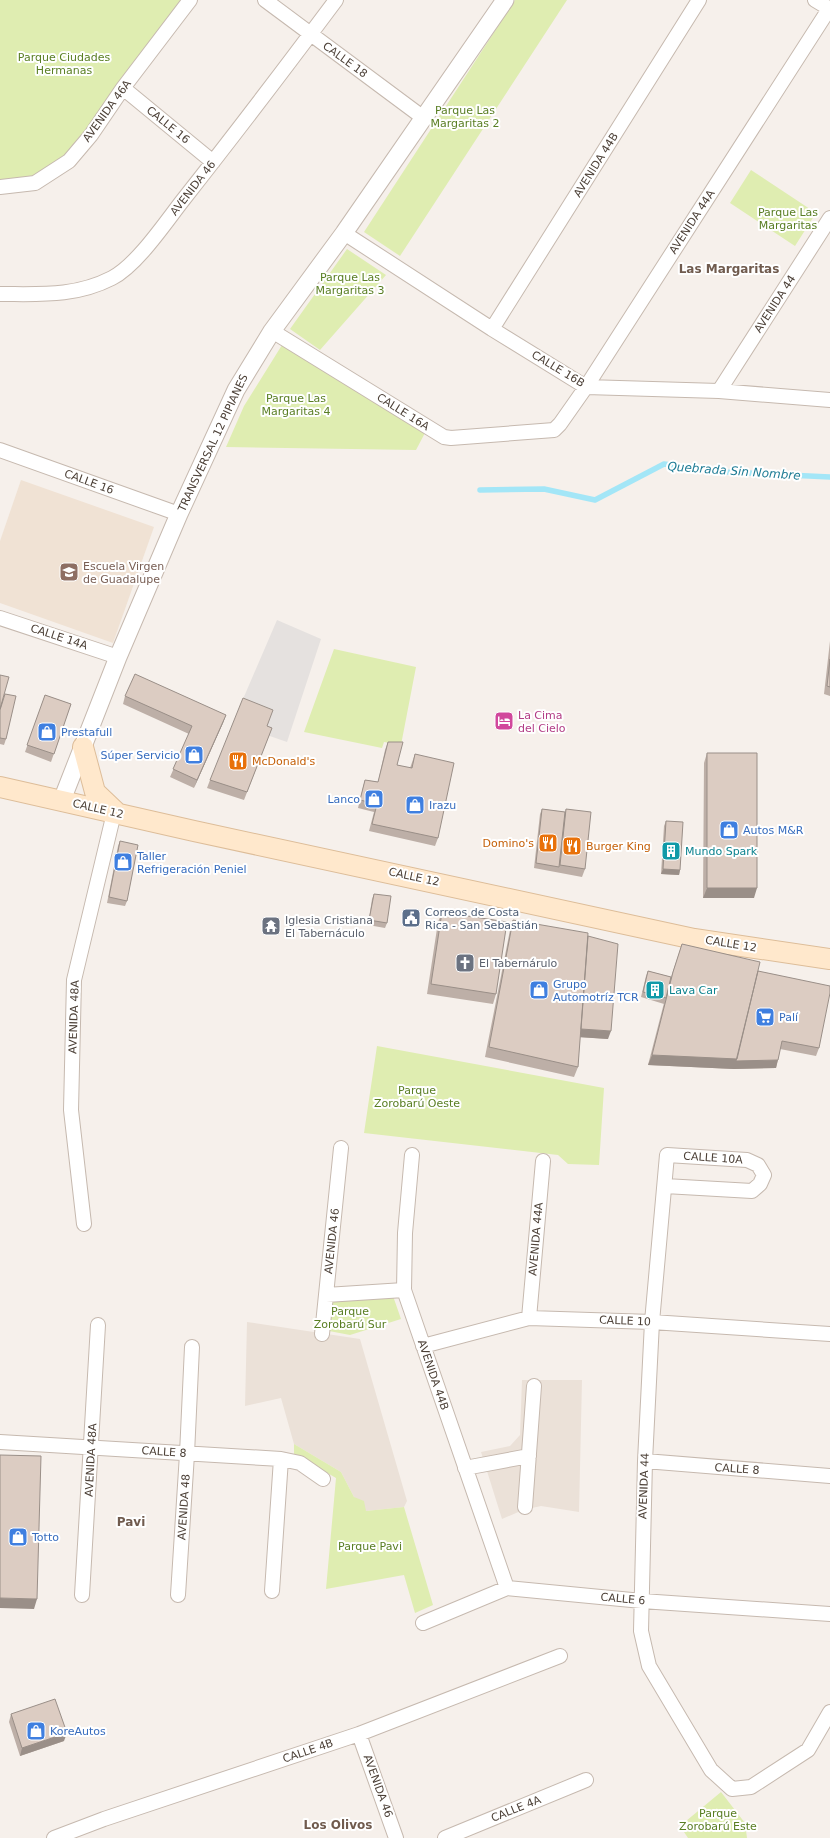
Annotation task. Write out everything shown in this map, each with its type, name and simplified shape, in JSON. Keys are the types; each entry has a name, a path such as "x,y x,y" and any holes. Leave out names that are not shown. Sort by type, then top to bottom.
{"main road":[{"path":"83,747 95,792 117,813"},
{"name":"CALLE 12","path":"0,787 694,939 830,959"}],"street":[{"name":"AVENIDA 46A","path":"0,187 35,183 69,161 91,134 123,88 190,0"},
{"name":"CALLE 18","path":"265,0 425,119"},
{"name":"AVENIDA 46","path":"0,294 49,294 84,290 114,277 140,255 213,162 336,0"},
{"name":"TRANSVERSAL 12 PIPIANES","path":"62,800 118,657 179,514 236,390 272,331 425,119 505,0"},
{"name":"AVENIDA 44B","path":"492,329 699,0"},
{"path":"815,0 830,9"},
{"name":"AVENIDA 44A","path":"550,431 560,424 586,387 830,9"},
{"name":"CALLE 16","path":"123,88 213,162"},
{"name":"AVENIDA 44","path":"719,391 830,218"},
{"name":"CALLE 16B","path":"344,233 492,329 586,387 719,391 830,400"},
{"name":"CALLE 16A","path":"272,331 444,436 451,438 550,431"},
{"name":"CALLE 16","path":"1,453 179,514"},
{"name":"CALLE 14A","path":"0,618 118,657"},
{"name":"AVENIDA 48A","path":"84,1224 71,1110 74,980 117,813"},
{"name":"AVENIDA 46","path":"322,1334 341,1148"},
{"name":"AVENIDA 44B","path":"412,1155 405,1233 404,1290 507,1588"},
{"name":"AVENIDA 44","path":"667,1155 652,1322 645,1462 641,1631 649,1666 711,1770 732,1789 751,1787 808,1750 830,1712"},
{"name":"CALLE 10A","path":"664,1186 752,1191 760,1184 764,1175 758,1165 747,1160 667,1155"},
{"name":"AVENIDA 44A","path":"529,1318 543,1161"},
{"path":"326,1294 404,1290"},
{"name":"CALLE 10","path":"423,1346 529,1318 652,1322 830,1334"},
{"name":"AVENIDA 48A","path":"82,1595 92,1447 98,1325"},
{"name":"AVENIDA 48","path":"178,1595 192,1347"},
{"path":"525,1507 534,1386"},
{"name":"CALLE 8","path":"0,1442 281,1459 300,1463 323,1479"},
{"path":"465,1468 529,1456"},
{"path":"272,1591 281,1459"},
{"name":"CALLE 8","path":"645,1462 830,1476"},
{"name":"CALLE 6","path":"423,1623 507,1588 642,1602 830,1614"},
{"name":"CALLE 4B","path":"54,1838 104,1819 359,1734 560,1656"},
{"name":"AVENIDA 46","path":"359,1734 396,1838"},
{"name":"CALLE 4A","path":"445,1838 586,1780"}],"shaded area":[{"name":"Escuela Virgen de Guadalupe","path":"21,480 154,527 113,643 0,603 0,541"},
{"path":"277,620 321,639 287,742 264,734 270,717 240,706"},
{"path":"247,1322 360,1339 407,1501 404,1507 366,1511 354,1497 341,1472 294,1444 281,1398 245,1406"},
{"path":"522,1380 582,1380 579,1512 541,1506 523,1510 502,1519 481,1452 510,1446 520,1435"}],"green space":[{"name":"Parque Ciudades Hermanas","path":"0,0 190,0 91,135 35,183 0,187"},
{"name":"Parque Las Margaritas 2","path":"515,0 567,0 400,256 364,232"},
{"name":"Parque Las Margaritas","path":"751,170 816,213 795,246 730,203"},
{"name":"Parque Las Margaritas 3","path":"347,249 386,275 320,350 290,329"},
{"name":"Parque Las Margaritas 4","path":"282,345 426,431 416,450 226,447 244,406"},
{"path":"334,649 416,667 401,745 384,742 382,748 304,732"},
{"name":"Parque Zorobarú Oeste","path":"377,1046 604,1088 599,1165 568,1164 558,1155 364,1133"},
{"name":"Parque Zorobarú Sur","path":"393,1296 401,1319 350,1335 329,1331 332,1301"},
{"name":"Parque Pavi","path":"294,1444 341,1472 354,1497 364,1501 366,1511 404,1507 433,1605 415,1613 404,1575 326,1589 336,1478 317,1467 294,1466"},
{"name":"Parque Zorobarú Este","path":"721,1792 745,1823 747,1838 688,1838 680,1826"}],"building":[{"path":"830,659 830,687 827,686"},
{"name":"Súper Servicio","path":"135,674 226,715 197,780 173,769 192,726 125,696"},
{"path":"0,675 9,677 0,709"},
{"path":"5,694 16,696 6,739 0,738 0,710"},
{"name":"Prestafull","path":"45,695 71,704 54,754 27,745"},
{"name":"McDonald's","path":"243,698 273,710 267,726 272,728 247,792 210,780"},
{"name":"Irazu","path":"388,742 403,742 397,765 412,768 415,754 454,763 438,838 372,824 377,804 360,800 365,780 378,782"},
{"name":"Autos M&R","path":"707,753 757,753 757,888 707,888"},
{"name":"Domino's","path":"542,809 565,812 559,867 536,863"},
{"name":"Burger King","path":"566,809 591,812 585,869 560,865"},
{"name":"Mundo Spark","path":"666,821 683,822 680,870 663,869"},
{"path":"120,841 138,845 127,901 109,897"},
{"path":"374,894 391,896 387,923 369,920"},
{"name":"El Tabernárulo","path":"442,912 507,922 496,994 431,984"},
{"name":"Grupo Automotríz TCR","path":"513,920 588,933 578,1067 489,1047"},
{"path":"588,936 618,944 611,1031 581,1029"},
{"path":"682,944 760,962 737,1059 652,1055 673,972"},
{"name":"Lava Car","path":"648,971 671,977 666,998 643,992"},
{"path":"758,971 830,986 830,993 819,1048 782,1041 778,1060 736,1061"},
{"name":"Totto","path":"0,1455 41,1456 37,1599 0,1598"},
{"name":"KoreAutos","path":"55,1699 67,1733 22,1748 11,1714"}],"waterway":[{"name":"Quebrada Sin Nombre","path":"480,490 544,489 595,500 664,464 726,472 830,477"}],"place":[{"name":"Escuela Virgen de Guadalupe","path":"69,572"},
{"name":"La Cima del Cielo","path":"504,721"},
{"name":"Prestafull","path":"47,732"},
{"name":"Súper Servicio","path":"194,755"},
{"name":"McDonald's","path":"238,761"},
{"name":"Lanco","path":"374,799"},
{"name":"Irazu","path":"415,805"},
{"name":"Autos M&R","path":"729,830"},
{"name":"Domino's","path":"548,843"},
{"name":"Burger King","path":"572,846"},
{"name":"Mundo Spark","path":"671,851"},
{"name":"Taller Refrigeración Peniel","path":"123,862"},
{"name":"Correos de Costa Rica - San Sebastián","path":"411,918"},
{"name":"Iglesia Cristiana El Tabernáculo","path":"271,926"},
{"name":"El Tabernárulo","path":"465,963"},
{"name":"Grupo Automotríz TCR","path":"539,990"},
{"name":"Lava Car","path":"655,990"},
{"name":"Palí","path":"765,1017"},
{"name":"Totto","path":"18,1537"},
{"name":"KoreAutos","path":"36,1731"}],"district":[{"name":"Las Margaritas","path":"729,269"},
{"name":"Pavi","path":"131,1522"},
{"name":"Los Olivos","path":"338,1825"}]}
